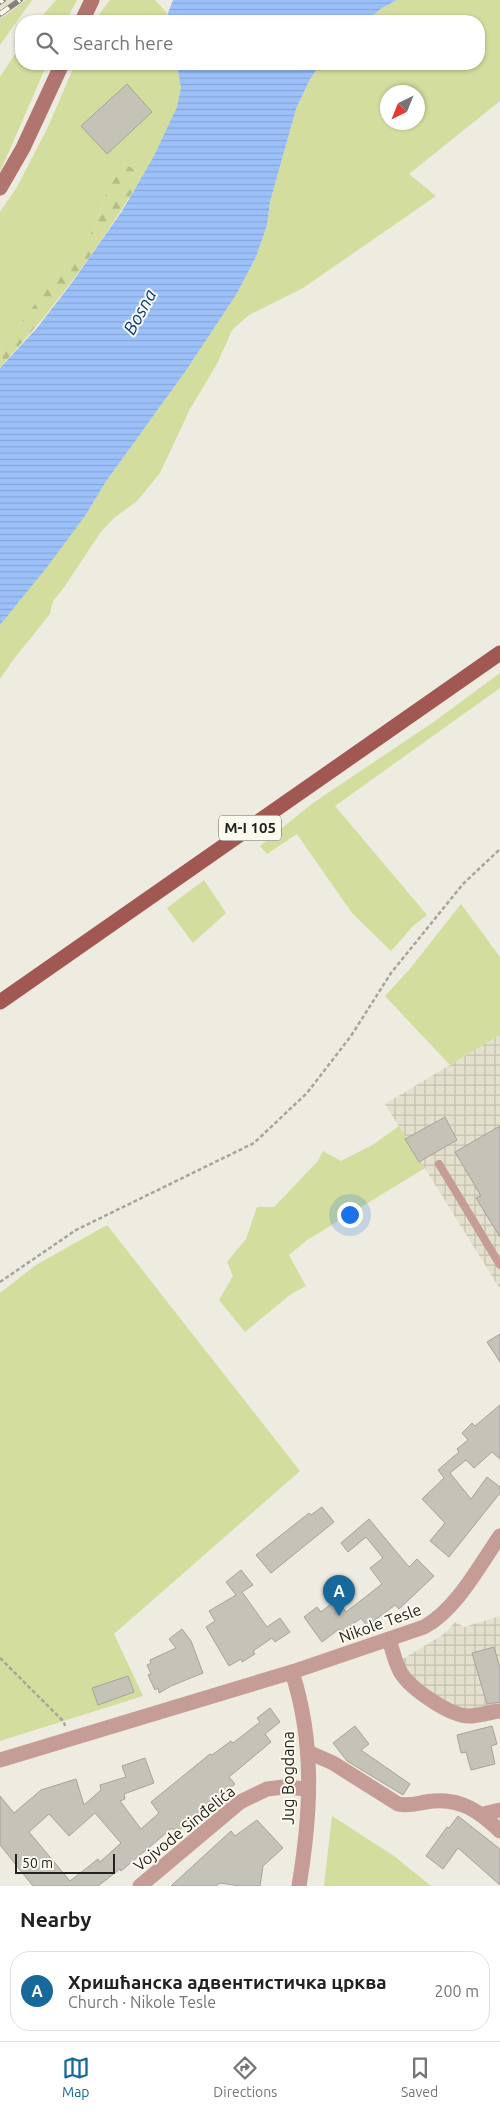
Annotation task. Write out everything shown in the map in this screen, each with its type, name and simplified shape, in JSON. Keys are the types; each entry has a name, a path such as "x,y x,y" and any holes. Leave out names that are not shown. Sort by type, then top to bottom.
{"main road":[{"path":"85,15 92,0"},
{"path":"0,188 23,148 59,70"},
{"name":"M-I 105","path":"0,1002 500,653"}],"street":[{"name":"Nikole Tesle","path":"0,1760 292,1672 424,1627 443,1615 500,1536"},
{"path":"389,1640 398,1667 406,1679 444,1708 459,1715 470,1716 500,1711"},
{"name":"Jug Bogdana","path":"292,1672 302,1702 308,1752 306,1829 299,1886"},
{"path":"308,1752 333,1763 398,1804 407,1806 433,1801 447,1801 475,1808 500,1831"},
{"name":"Vojvode Sinđelića","path":"140,1886 240,1802 266,1789 284,1787 308,1789"},
{"path":"483,1814 500,1810"}],"lane":[{"path":"439,1164 500,1265"}],"path":[{"path":"0,1282 76,1230 254,1143 308,1093 351,1036 391,973 463,884 500,849"},
{"path":"0,1658 64,1722 65,1726"}],"shaded area":[{"path":"0,0 27,0 0,19"},
{"path":"500,1035 500,1289 385,1104"},
{"path":"500,1616 500,1706 470,1711 457,1710 411,1677 401,1660 444,1634 455,1622 464,1627"}],"green space":[{"path":"27,0 32,0 21,15 15,15 15,24 0,45 0,19"},
{"path":"56,0 77,0 69,15 43,15"},
{"path":"110,0 155,0 167,13 166,15 99,15"},
{"path":"397,0 500,0 500,101 409,174 436,196 303,288 249,315 232,330 218,362 190,409 160,473 137,501 114,518 100,533 53,601 50,614 0,679 0,625 85,516 107,480 185,372 236,295 256,257 267,225 270,202 296,109 310,79 317,70 485,70 485,15 373,15"},
{"path":"15,54 15,70 44,70 0,172 0,77"},
{"path":"72,70 178,70 181,87 173,119 143,175 124,163 107,190 94,229 1,349 2,365 0,368 0,212 17,187 48,127"},
{"path":"124,163 143,175 111,225 60,297 2,365 1,349 94,229 107,190"},
{"path":"500,673 500,688 335,806 427,915 413,926 391,951 352,913 297,834 267,854 260,846 313,803 435,721"},
{"path":"204,880 226,913 193,943 167,908"},
{"path":"461,904 500,957 500,1035 450,1065 385,996 409,970"},
{"path":"399,1126 425,1168 307,1240 289,1255 306,1286 291,1294 245,1332 219,1300 233,1276 227,1262 246,1239 257,1207 274,1207 318,1161 323,1151 341,1161 374,1144"},
{"path":"107,1225 300,1471 114,1634 143,1696 0,1741 0,1293 36,1265"},
{"path":"332,1816 394,1856 431,1886 324,1886"}],"water":[{"path":"173,0 397,0 373,15 167,15"},
{"name":"Bosna","path":"178,70 317,70 310,79 296,109 270,202 267,225 256,257 236,295 185,372 107,480 85,516 0,625 0,368 37,328 71,284 122,211 154,156 177,107 181,88"}],"building":[{"path":"127,84 152,112 107,154 81,126"},
{"path":"445,1117 457,1140 419,1162 405,1139"},
{"path":"500,1126 500,1237 476,1198 481,1196 455,1152"},
{"path":"500,1334 500,1362 487,1342"},
{"path":"500,1405 500,1459 492,1452 474,1468 466,1460 450,1473 471,1499 487,1477 500,1487 500,1493 449,1557 430,1541 445,1523 422,1499 444,1478 438,1470 459,1452 457,1449 468,1440 462,1433 472,1423 475,1426"},
{"path":"322,1507 334,1522 271,1573 256,1555 309,1513 311,1515"},
{"path":"369,1519 409,1567 417,1559 434,1576 399,1609 395,1605 367,1626 361,1618 342,1633 339,1629 322,1642 304,1617 317,1607 321,1612 337,1599 346,1612 382,1584 370,1568 383,1558 366,1537 348,1552 341,1543"},
{"path":"241,1570 253,1585 242,1592 267,1627 280,1618 290,1632 275,1642 272,1638 253,1651 255,1654 242,1662 241,1659 229,1666 206,1627 215,1621 209,1611 236,1595 226,1582"},
{"path":"182,1629 191,1641 203,1673 159,1693 158,1688 155,1690 148,1675 151,1674 147,1665 151,1663 150,1660 176,1648 169,1639"},
{"path":"494,1647 500,1668 500,1702 487,1704 472,1653"},
{"path":"128,1676 134,1692 98,1705 92,1688"},
{"path":"270,1708 280,1722 265,1734 271,1742 229,1777 235,1784 176,1833 172,1828 121,1871 120,1869 98,1886 33,1886 0,1845 0,1796 14,1813 41,1790 76,1779 84,1805 101,1790 100,1785 126,1777 122,1766 145,1758 154,1783 124,1794 125,1799 120,1801 141,1829 159,1813 151,1802 210,1754 212,1755 231,1741 233,1743 260,1722 257,1718","holes":["95,1813 121,1843 100,1862 98,1859 70,1881 29,1832 49,1814 69,1836"]},
{"path":"355,1726 369,1744 361,1750 410,1784 403,1795 347,1761 333,1743"},
{"path":"492,1726 497,1744 491,1746 495,1764 471,1770 466,1752 461,1753 457,1735"},
{"path":"458,1816 500,1849 500,1885 458,1848 443,1869 426,1856 447,1827 449,1828"},
{"path":"257,1820 283,1848 263,1866 260,1886 220,1883 216,1886 171,1886 231,1831 235,1836"}],"railway":[{"path":"0,14 20,0"}],"place":[{"name":"Хришћанска адвентистичка црква","path":"339,1616"}]}
